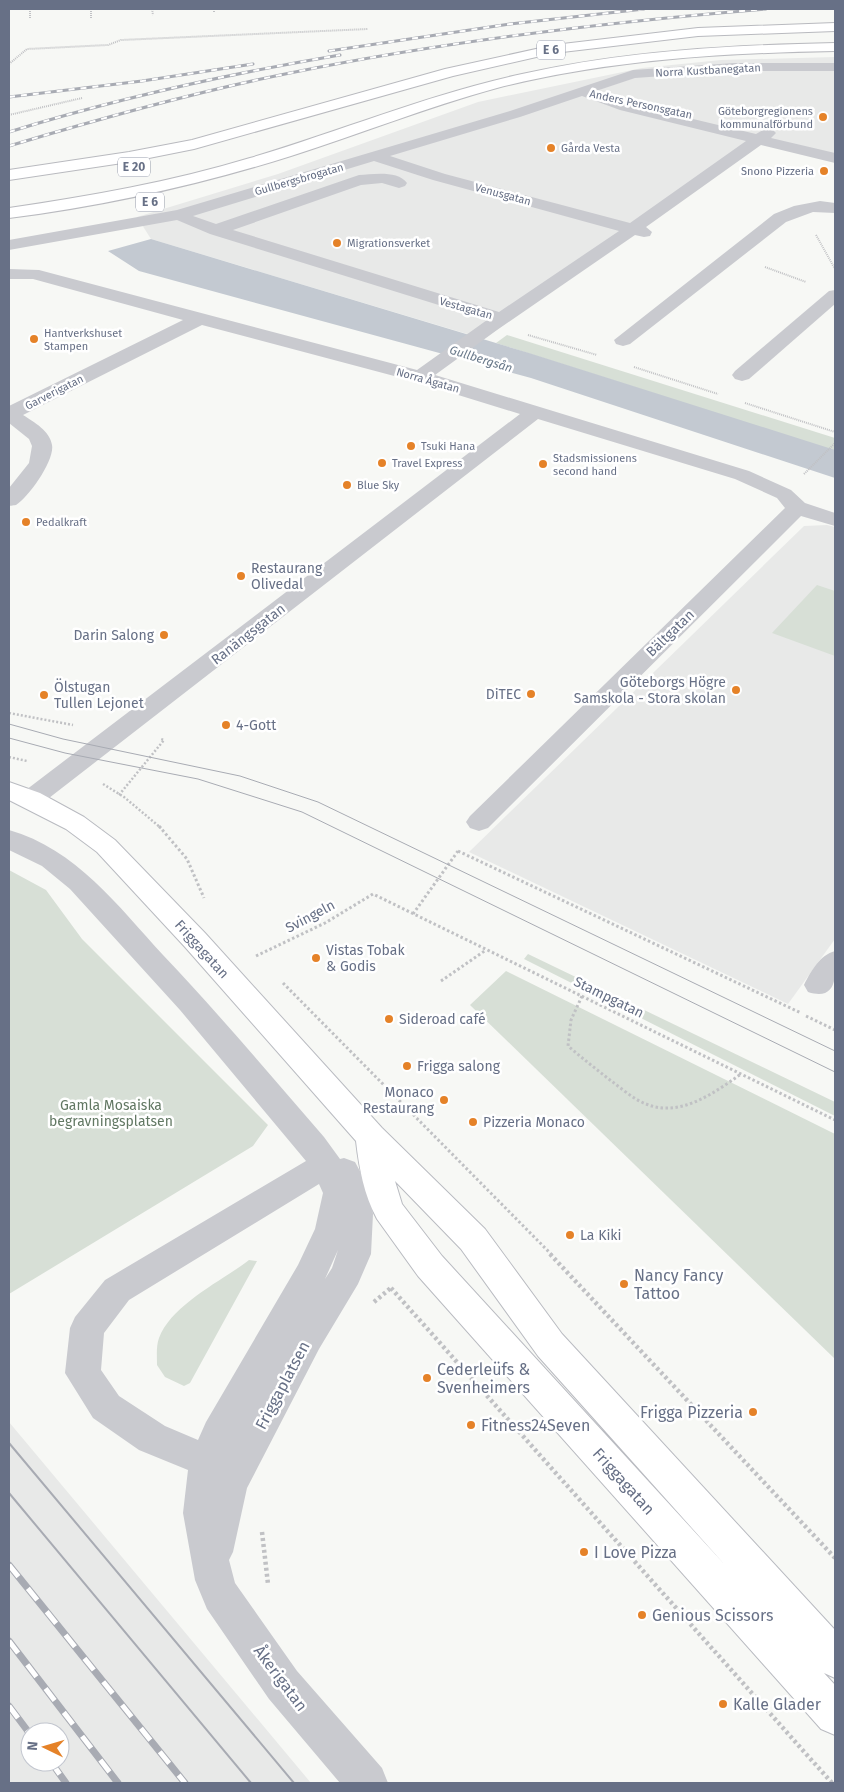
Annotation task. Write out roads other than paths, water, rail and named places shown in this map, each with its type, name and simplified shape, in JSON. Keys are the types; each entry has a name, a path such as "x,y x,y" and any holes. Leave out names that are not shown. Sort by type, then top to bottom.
{"main road":[{"name":"E 6","path":"9,176 129,157 194,144 450,72 554,49 698,32 835,27"},
{"name":"E 6","path":"9,214 146,191 285,153 452,97 522,78 611,62 662,56 752,49 835,47"},
{"path":"25,157 254,128"},
{"name":"E 20","path":"9,190 110,173 192,154 227,144 254,128"},
{"name":"E 6","path":"9,230 73,219 201,189 245,174 285,153"},
{"name":"Friggagatan","path":"20,795 75,823 106,846 195,940 371,1136 472,1239 550,1345 835,1658"},
{"name":"Friggagatan","path":"371,1136 376,1173 388,1210 430,1266 835,1715"}],"street":[{"name":"Norra Kustbanegatan","path":"584,92 600,84 624,77 658,71 734,67 835,68"},
{"name":"Anders Personsgatan","path":"584,92 625,107 835,150"},
{"name":"Gullbergsbrogatan","path":"9,245 46,251 376,157 584,92"},
{"name":"Anders Personsgatan","path":"763,136 835,158"},
{"name":"Vestagatan","path":"179,214 192,222 216,230 501,318 639,231 763,136"},
{"name":"Venusgatan","path":"376,157 439,177 639,231"},
{"path":"216,230 359,180 383,178 399,183"},
{"path":"623,340 780,218 807,207 835,208"},
{"path":"33,274 32,269 46,251"},
{"name":"Norra Ågatan","path":"9,274 33,274 420,377 742,475 784,494 797,508 835,520"},
{"path":"742,375 835,295"},
{"name":"Garverigatan","path":"9,500 40,462 43,450 40,439 9,414 200,318"},
{"path":"420,377 501,318"},
{"name":"Ranängsgatan","path":"20,795 67,772 535,412"},
{"name":"Bältgatan","path":"479,822 797,508"},
{"path":"12,842 52,860 80,882 190,1002 320,1155 116,1290 87,1328 83,1374 106,1407 152,1438 207,1460"},
{"path":"818,984 835,961"},
{"name":"Friggaplatsen","path":"212,1564 202,1513 207,1460 219,1434 311,1273 332,1229 338,1193 320,1155"},
{"name":"Friggaplatsen","path":"212,1564 229,1485 308,1338 346,1274 354,1254 357,1234 353,1188 343,1169 320,1155"},
{"name":"Åkerigatan","path":"212,1564 214,1580 221,1596 278,1677 367,1783"}],"water":[{"name":"Gullbergsån","path":"151,239 529,353 835,450 835,478 531,378 139,271 108,251"}],"tram line":[{"path":"9,724 63,739 240,776 318,802 835,1051"},
{"path":"9,738 65,753 198,779 302,812 835,1072"},
{"path":"9,1443 294,1783"},
{"path":"9,1493 251,1783"}],"railway":[{"path":"329,51 510,24 644,9"},
{"path":"9,146 184,97 254,80 408,51 586,27 766,9"},
{"path":"9,132 91,108 173,88 256,70 340,55"},
{"path":"9,97 142,81 253,64"},
{"path":"9,1565 185,1783"},
{"path":"9,1641 118,1783"},
{"path":"9,1706 21,1722"},
{"path":"58,1772 66,1783"}],"place":[{"name":"Göteborgregionens kommunalförbund","path":"823,117"},
{"name":"Gårda Vesta","path":"551,148"},
{"name":"Snono Pizzeria","path":"824,171"},
{"name":"Migrationsverket","path":"337,243"},
{"name":"Hantverkshuset Stampen","path":"34,339"},
{"name":"Tsuki Hana","path":"411,446"},
{"name":"Travel Express","path":"382,463"},
{"name":"Stadsmissionens second hand","path":"543,464"},
{"name":"Blue Sky","path":"347,485"},
{"name":"Pedalkraft","path":"26,522"},
{"name":"Restaurang Olivedal","path":"241,576"},
{"name":"Darin Salong","path":"164,635"},
{"name":"Göteborgs Högre Samskola - Stora skolan","path":"736,690"},
{"name":"DiTEC","path":"531,694"},
{"name":"Ölstugan Tullen Lejonet","path":"44,695"},
{"name":"4-Gott","path":"226,725"},
{"name":"Vistas Tobak & Godis","path":"316,958"},
{"name":"Sideroad café","path":"389,1019"},
{"name":"Frigga salong","path":"407,1066"},
{"name":"Monaco Restaurang","path":"444,1100"},
{"name":"Pizzeria Monaco","path":"473,1122"},
{"name":"La Kiki","path":"570,1235"},
{"name":"Nancy Fancy Tattoo","path":"624,1284"},
{"name":"Cederleüfs & Svenheimers","path":"427,1378"},
{"name":"Frigga Pizzeria","path":"753,1412"},
{"name":"Fitness24Seven","path":"471,1425"},
{"name":"I Love Pizza","path":"584,1552"},
{"name":"Genious Scissors","path":"642,1615"},
{"name":"Kalle Glader","path":"723,1704"}],"park label":[{"name":"Gamla Mosaiska begravningsplatsen","path":"111,1114"}]}
